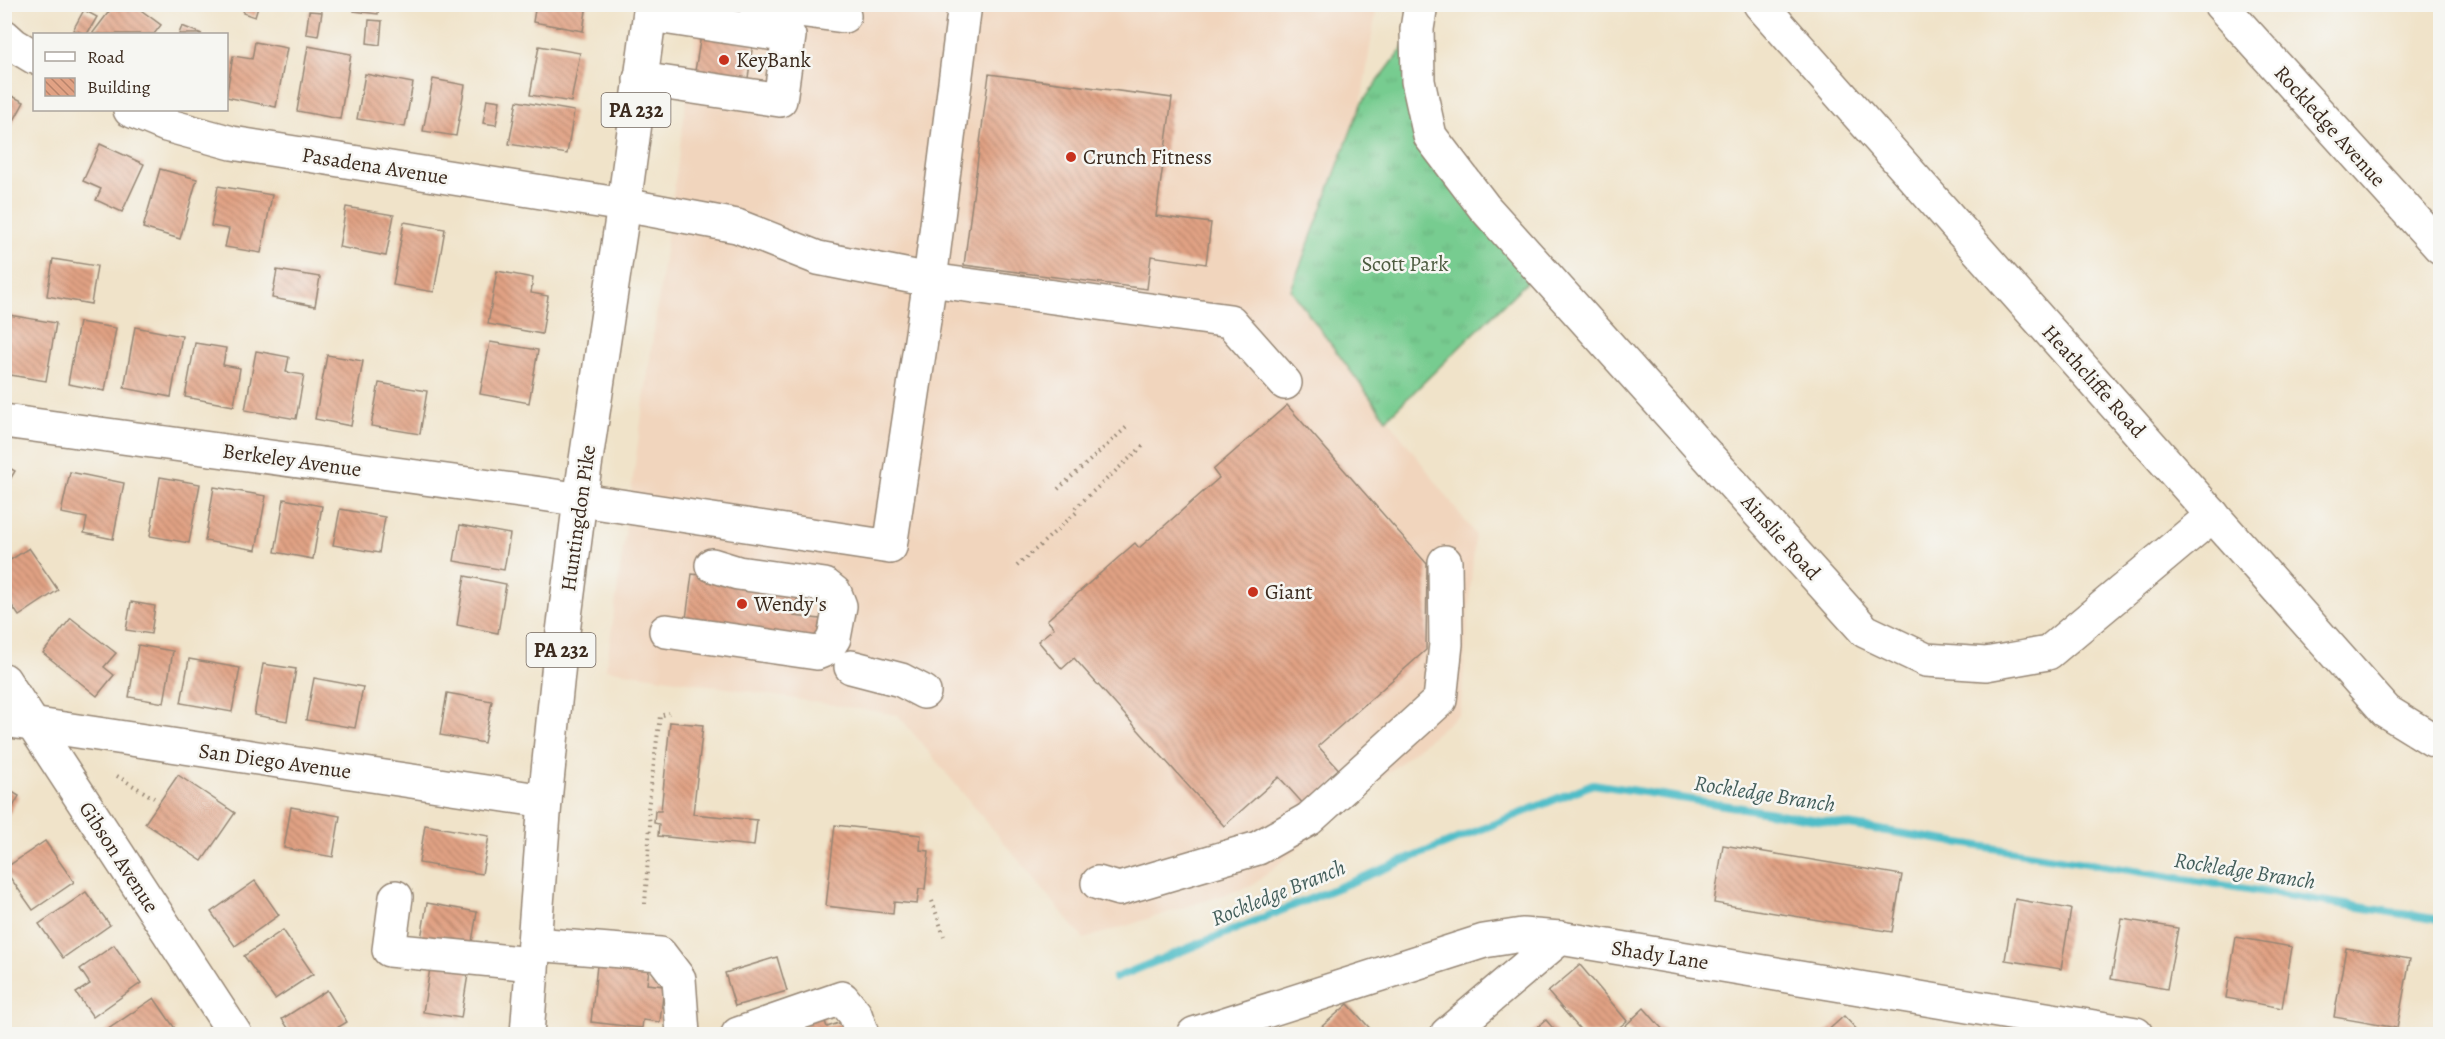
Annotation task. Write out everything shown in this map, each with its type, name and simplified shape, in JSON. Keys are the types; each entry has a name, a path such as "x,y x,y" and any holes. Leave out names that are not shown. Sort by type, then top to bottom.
{"street":[{"path":"755,4 844,16"},
{"path":"930,280 965,4"},
{"name":"Ainslie Road","path":"1421,4 1417,29 1418,81 1430,136 1484,207 1865,631 1926,660 1986,664 2048,653 2213,515"},
{"name":"Heathcliffe Road","path":"1760,4 2386,711 2433,740 2440,741"},
{"name":"Rockledge Avenue","path":"2223,5 2440,247"},
{"path":"640,79 780,100 789,36 650,10"},
{"name":"Huntingdon Pike","path":"527,1035 545,801 559,663 650,10"},
{"path":"4,36 33,56"},
{"name":"Pasadena Avenue","path":"132,111 166,125 232,143 624,205 737,226 818,258 930,280 1230,321 1285,383"},
{"name":"Berkeley Avenue","path":"4,421 580,500 890,547 930,280"},
{"path":"1098,883 1119,889 1258,848 1309,819 1440,700 1446,644 1445,562"},
{"path":"666,631 817,653 827,648 834,638 840,606 835,593 825,585 738,573 712,565"},
{"path":"851,667 901,680 924,693"},
{"name":"Gibson Avenue","path":"4,680 18,722 235,1035"},
{"name":"San Diego Avenue","path":"18,722 545,801"},
{"path":"396,897 389,951 660,954 679,979 683,1035"},
{"name":"Shady Lane","path":"1194,1035 1484,941 1522,935 1560,938 2018,1026 2136,1035"},
{"path":"1448,1035 1560,938"},
{"path":"738,1035 738,1033 842,998 855,1014 862,1035"}],"path":[{"path":"1058,489 1127,427"},
{"path":"1017,566 1143,446"},
{"path":"645,904 650,824 648,809 660,716 669,712"},
{"path":"117,776 154,798"},
{"path":"932,901 944,936"}],"shaded area":[{"path":"700,5 1377,5 1361,104 1291,290 1475,534 1460,713 1252,886 1084,939 898,715 606,669"}],"green space":[{"name":"Scott Park","path":"1417,29 1430,136 1541,268 1386,419 1291,290 1361,104"}],"building":[{"path":"245,4 259,4 255,17 243,13"},
{"path":"355,4 379,4 378,14 354,11"},
{"path":"536,4 587,4 583,31 533,22"},
{"path":"114,5 134,5 161,25 155,33 93,33"},
{"path":"84,10 97,17 88,33 73,30"},
{"path":"309,11 322,12 318,36 306,34"},
{"path":"369,20 382,21 380,45 367,43"},
{"path":"182,26 200,33 179,33"},
{"name":"KeyBank","path":"701,35 753,43 747,85 694,77"},
{"path":"255,42 287,48 276,107 228,97 233,56 252,59"},
{"path":"308,46 351,54 340,119 297,111"},
{"path":"539,46 580,53 571,102 530,95"},
{"path":"365,74 413,83 405,127 357,119"},
{"name":"Crunch Fitness","path":"989,74 1172,98 1156,216 1211,223 1206,264 1151,256 1147,289 964,265"},
{"path":"433,79 465,85 456,136 423,131"},
{"path":"4,92 24,102 4,139"},
{"path":"487,99 500,101 496,125 483,123"},
{"path":"517,101 574,111 567,154 509,144"},
{"path":"100,144 144,164 122,212 96,200 101,189 83,181"},
{"path":"160,169 197,179 180,239 143,228"},
{"path":"218,186 272,195 261,253 225,247 229,229 211,226"},
{"path":"346,207 394,215 386,256 339,247"},
{"path":"404,222 445,229 434,292 393,285"},
{"path":"53,259 97,266 91,304 47,296"},
{"path":"277,270 320,277 315,306 272,298"},
{"path":"497,271 533,278 531,293 548,296 542,334 488,324"},
{"path":"9,315 56,323 46,381 4,374 4,339"},
{"path":"79,322 116,328 105,391 68,384"},
{"path":"135,327 182,336 171,397 124,388"},
{"path":"490,342 538,350 529,403 480,394"},
{"path":"195,343 226,348 223,365 240,368 234,406 185,397"},
{"path":"256,351 289,357 286,372 304,375 296,419 245,410"},
{"path":"327,355 363,361 351,426 315,419"},
{"path":"379,383 427,391 420,434 371,426"},
{"name":"Giant","path":"1287,405 1427,564 1426,650 1318,746 1343,774 1306,807 1279,777 1224,826 1074,658 1062,669 1038,641 1054,628 1047,620 1135,543 1139,548 1219,478 1213,470"},
{"path":"4,465 15,471 4,490"},
{"path":"70,472 124,483 113,539 84,533 87,518 61,513"},
{"path":"160,477 200,484 189,543 150,536"},
{"path":"214,487 266,496 256,550 205,541"},
{"path":"284,499 322,506 313,559 275,552"},
{"path":"340,509 385,517 379,553 333,545"},
{"path":"460,525 510,534 504,570 454,561"},
{"path":"29,548 58,590 19,616 4,594 4,564"},
{"name":"Wendy's","path":"692,574 757,583 798,593 794,616 820,619 817,643 685,626"},
{"path":"465,576 506,584 498,633 457,625"},
{"path":"131,602 155,606 151,634 126,630"},
{"path":"71,618 116,653 104,667 114,675 97,696 43,653"},
{"path":"138,645 173,651 164,703 129,697"},
{"path":"189,659 240,668 232,712 181,703"},
{"path":"263,664 296,669 287,721 254,715"},
{"path":"314,678 363,687 355,728 306,720"},
{"path":"447,693 492,701 484,743 440,735"},
{"path":"670,722 703,725 693,814 757,820 754,846 658,836 659,824 654,823 655,811 661,811"},
{"path":"178,775 235,813 202,861 145,823"},
{"path":"4,787 19,796 4,823"},
{"path":"291,807 340,816 333,857 284,848"},
{"path":"425,825 489,836 482,874 419,863"},
{"path":"835,825 921,835 920,850 929,851 925,889 919,889 917,904 894,902 893,914 826,906"},
{"path":"45,841 74,882 33,910 4,869"},
{"path":"1723,845 1902,875 1892,932 1714,903"},
{"path":"255,881 279,915 235,946 211,912"},
{"path":"86,892 110,925 63,958 39,924"},
{"path":"2015,899 2071,909 2061,969 2005,960"},
{"path":"427,903 477,912 471,948 421,939"},
{"path":"2122,919 2178,928 2167,989 2111,979"},
{"path":"283,930 313,974 275,999 244,956"},
{"path":"2236,937 2292,947 2282,1008 2226,998"},
{"path":"114,945 141,983 93,1017 76,993 90,984 80,969"},
{"path":"2346,948 2410,959 2397,1028 2334,1017"},
{"path":"598,956 650,962 647,984 664,986 660,1022 643,1020 642,1028 591,1022"},
{"path":"777,957 787,991 735,1006 725,973"},
{"path":"431,962 469,968 461,1018 423,1012"},
{"path":"1580,965 1627,1021 1611,1034 1584,1034 1548,992"},
{"path":"327,990 347,1022 327,1034 292,1034 282,1019"},
{"path":"154,998 176,1030 170,1034 101,1034"},
{"path":"1348,1004 1375,1034 1313,1034"},
{"path":"1644,1008 1664,1031 1660,1034 1633,1034 1625,1026"},
{"path":"822,1014 827,1027 851,1019 856,1034 808,1034 804,1020"},
{"path":"1844,1016 1861,1034 1824,1034"},
{"path":"1546,1020 1558,1034 1529,1034"}],"waterway":[{"name":"Rockledge Branch","path":"1115,978 1593,784 2440,920"}],"place":[{"name":"KeyBank","path":"724,60"},
{"name":"Crunch Fitness","path":"1071,157"},
{"name":"Giant","path":"1253,592"},
{"name":"Wendy's","path":"742,604"}]}
